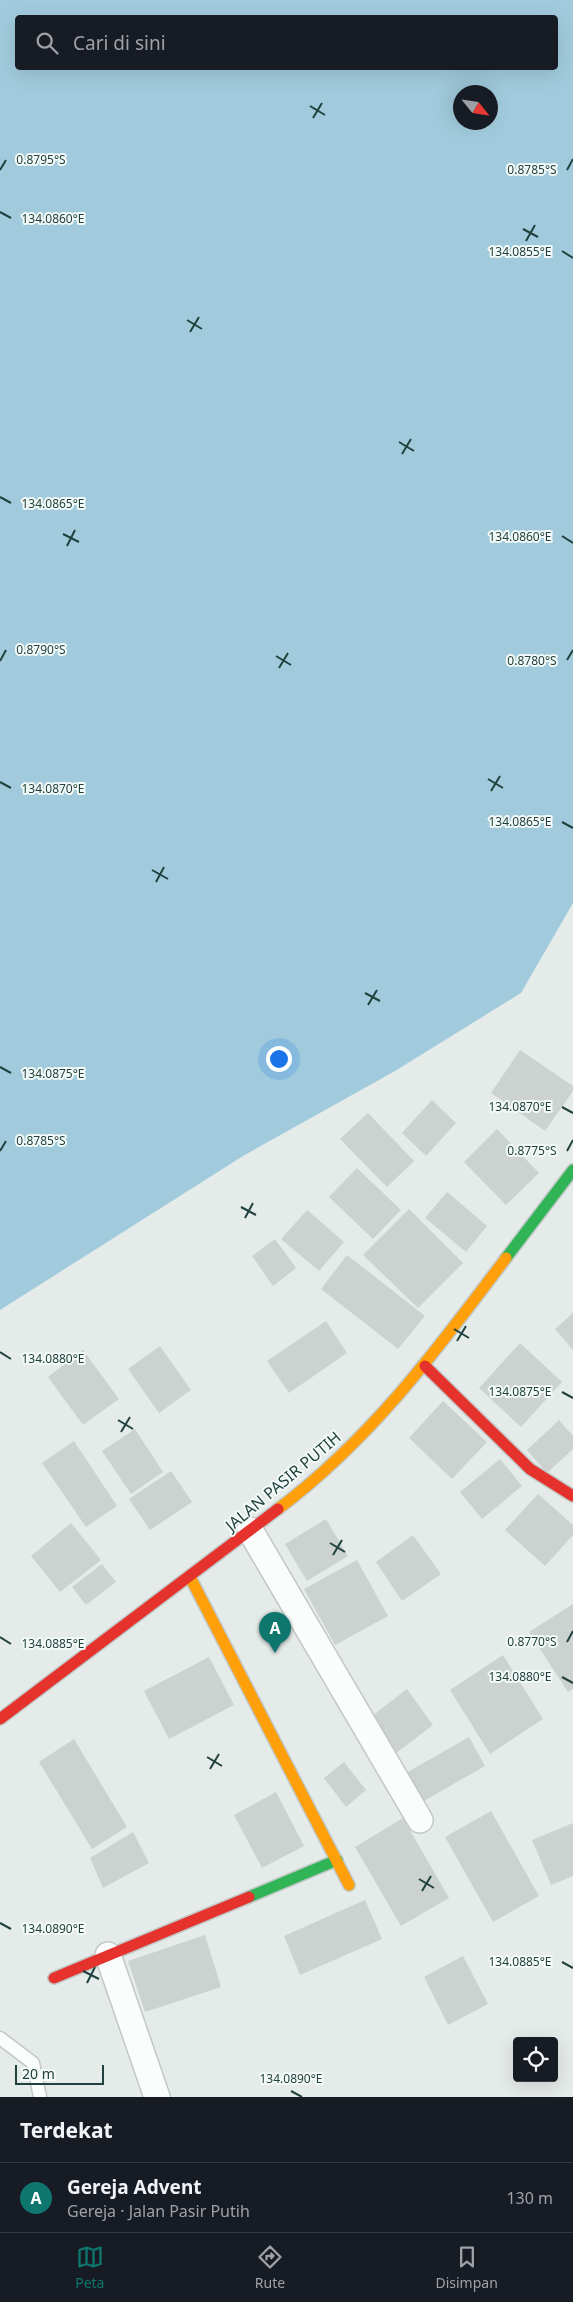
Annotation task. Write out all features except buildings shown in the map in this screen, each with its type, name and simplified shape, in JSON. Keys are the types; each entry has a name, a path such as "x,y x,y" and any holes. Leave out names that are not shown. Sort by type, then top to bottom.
{"street":[{"name":"JALAN PASIR PUTIH","path":"0,1719 306,1488 337,1460 394,1402 424,1366 573,1170"},
{"path":"424,1366 530,1469 573,1496"},
{"path":"250,1530 420,1820"},
{"path":"190,1577 349,1885"},
{"path":"54,1978 337,1860"},
{"path":"108,1955 157,2097"}],"lane":[{"path":"0,2038 33,2063 40,2097"}],"water":[{"path":"0,0 573,0 573,903 521,993 395,1071 243,1156 0,1310"}],"traffic: fast":[{"path":"506,1258 573,1170"},
{"path":"249,1897 337,1860"}],"traffic: slow":[{"path":"278,1509 312,1482 373,1423 428,1359 506,1258"},
{"path":"190,1577 349,1885"}],"traffic: jam":[{"path":"425,1366 530,1469 573,1496"},
{"path":"0,1719 278,1509"},
{"path":"54,1978 249,1897"}],"place":[{"name":"Gereja Advent","path":"275,1653"}]}
